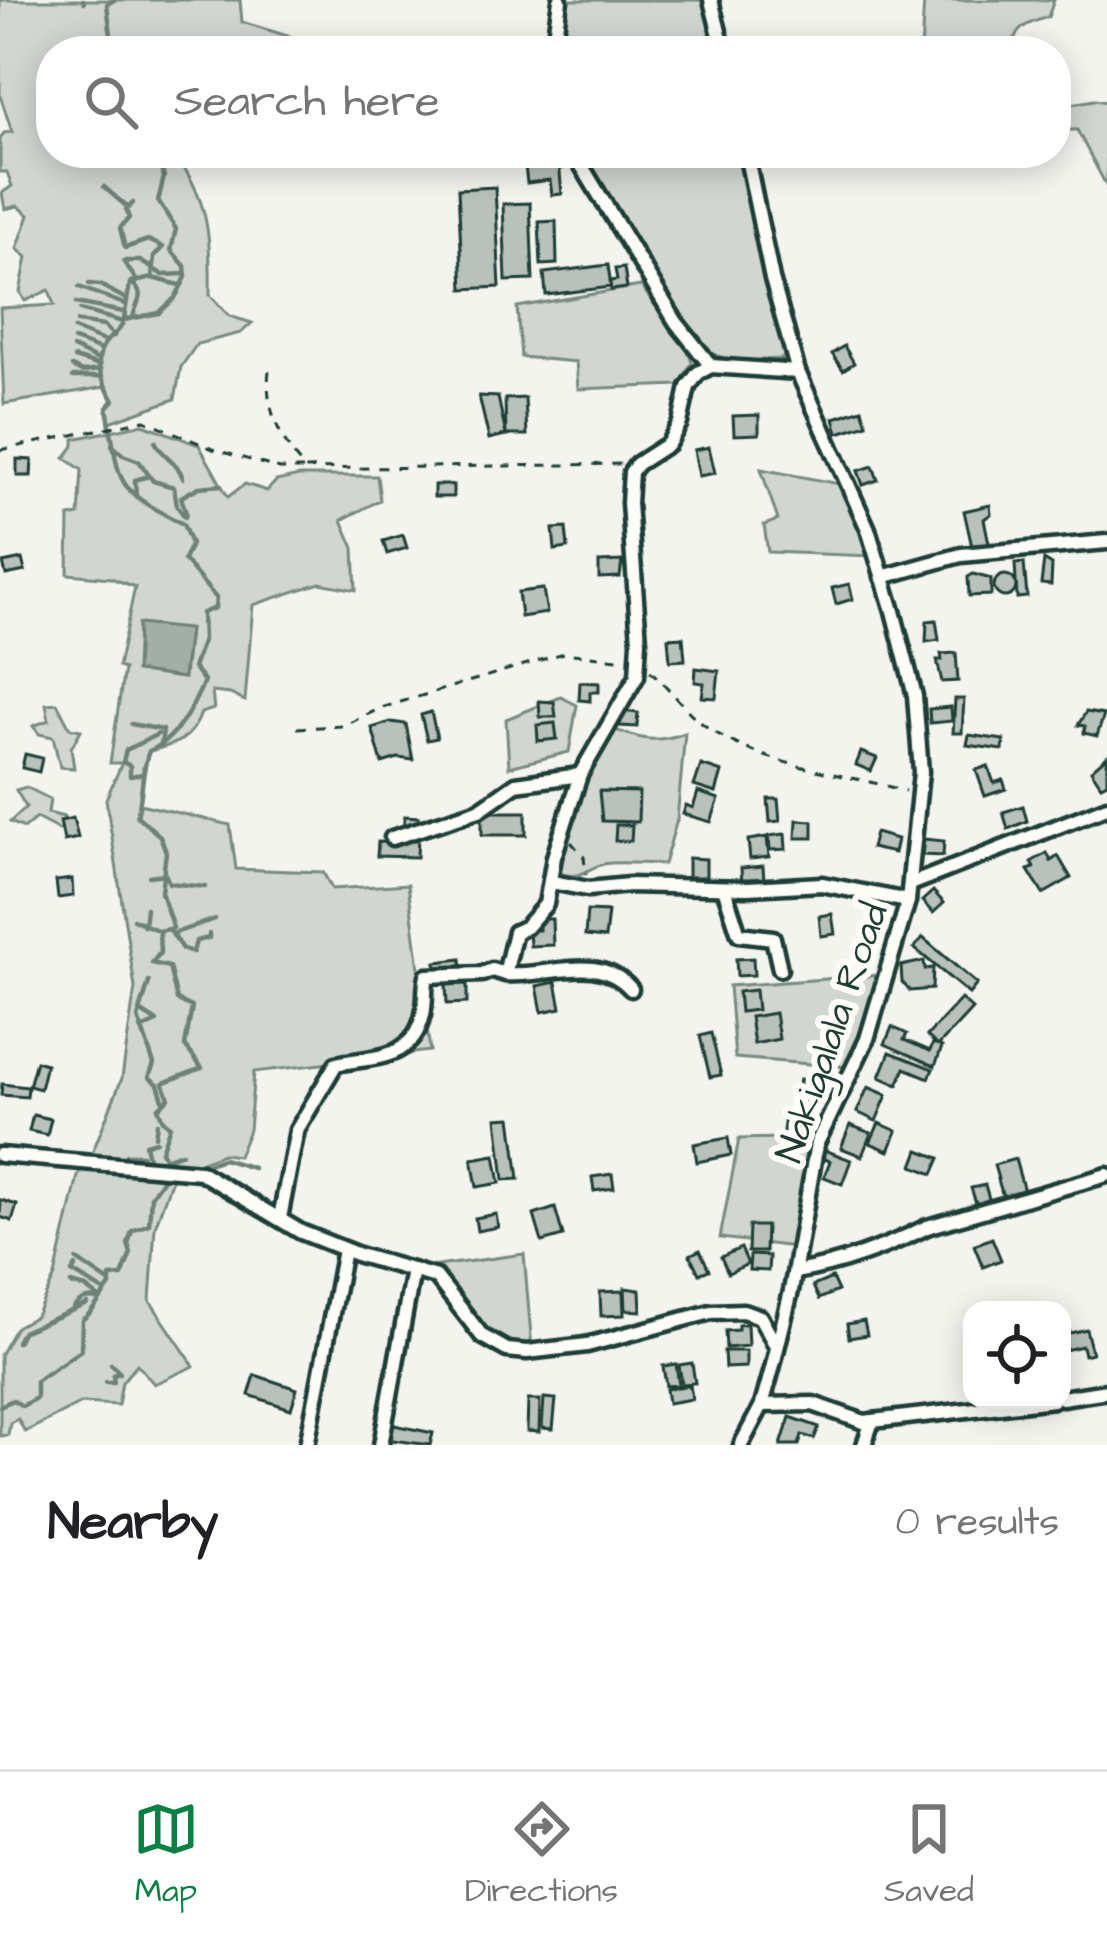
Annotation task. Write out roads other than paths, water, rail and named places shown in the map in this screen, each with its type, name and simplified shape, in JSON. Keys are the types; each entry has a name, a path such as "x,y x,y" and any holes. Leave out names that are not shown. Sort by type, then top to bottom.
{"street":[{"path":"555,36 560,0"},
{"path":"711,0 720,36"},
{"path":"583,168 676,322 711,366"},
{"name":"Nakigalala Road","path":"741,1445 762,1405 777,1347 817,1143 867,1039 908,901 921,772 915,696 882,577 868,529 798,372 772,279 749,168"},
{"path":"505,974 515,932 526,927 546,904 554,857 580,775 637,676 629,482 637,464 668,444 680,423 688,387 698,373 711,366 798,372"},
{"path":"882,577 961,555 1107,542"},
{"path":"392,838 479,810 516,784 580,775"},
{"path":"911,884 1107,807"},
{"path":"552,882 588,889 822,884 908,901"},
{"path":"724,888 735,928 744,936 773,938 780,968"},
{"path":"280,1218 297,1130 336,1064 381,1058 411,1042 423,1016 427,976 579,968 617,974 631,989"},
{"path":"0,1155 200,1172 301,1232 440,1280 486,1341 520,1352 586,1345 698,1314 743,1311 760,1317 787,1307"},
{"path":"795,1272 844,1263 927,1227 1107,1175"},
{"path":"307,1445 344,1250"},
{"path":"381,1445 413,1270"},
{"path":"760,1317 777,1347"},
{"path":"1071,1397 1107,1391"},
{"path":"762,1405 813,1404 851,1420 872,1421 975,1409"},
{"path":"864,1445 872,1421"}],"waterway":[{"path":"111,36 107,4 114,0"},
{"path":"161,168 158,201 176,229 171,250 185,266 186,277 175,298 159,313 124,320 101,350 99,365 114,400 107,408 123,481 142,501 183,524 191,544 184,560 216,598 215,608 202,613 203,640 193,668 204,681 175,731 149,751 137,816 160,836 166,852 161,892 173,928 159,931 160,953 152,963 169,967 177,1000 192,1007 185,1046 202,1068 163,1083 169,1098 158,1108 170,1126 161,1151 168,1165"},
{"path":"104,187 127,207"},
{"path":"133,203 120,228 125,248 148,240 163,247 154,257 152,278 180,285"},
{"path":"137,281 123,261 140,261 163,275 185,274"},
{"path":"124,319 130,283 152,278"},
{"path":"131,282 140,295 133,317"},
{"path":"89,284 126,299"},
{"path":"79,287 124,304"},
{"path":"76,303 123,312"},
{"path":"80,310 123,322"},
{"path":"77,322 104,326 114,336"},
{"path":"74,329 106,342"},
{"path":"74,340 101,350"},
{"path":"73,348 98,360"},
{"path":"74,358 97,365"},
{"path":"72,367 82,372 100,370"},
{"path":"73,377 102,377"},
{"path":"155,441 183,478"},
{"path":"112,445 139,461 153,481 174,487 177,506 185,517"},
{"path":"136,494 135,480 149,476"},
{"path":"186,513 181,497 199,487 221,485"},
{"path":"131,724 163,730 161,745"},
{"path":"142,774 130,776 130,766 123,762 126,750 158,734"},
{"path":"149,876 165,874 169,883 205,887"},
{"path":"144,926 146,908"},
{"path":"133,919 159,931"},
{"path":"175,933 215,919"},
{"path":"169,929 182,949 193,952 196,941 209,934"},
{"path":"149,982 138,1018 154,1064 149,1077 158,1084 164,1103"},
{"path":"140,1011 157,1022 141,1029"},
{"path":"155,1136 157,1123"},
{"path":"128,1160 148,1158 145,1144 156,1141"},
{"path":"167,1158 182,1153"},
{"path":"126,1155 142,1155"},
{"path":"198,1167 223,1159 253,1168"},
{"path":"0,1406 13,1400 22,1406 36,1398 36,1381 81,1350 82,1320 110,1286 110,1277 122,1276 131,1253 132,1231 149,1224 151,1196 165,1176"},
{"path":"77,1260 109,1282"},
{"path":"76,1266 72,1272 105,1292"},
{"path":"71,1284 98,1297"},
{"path":"73,1309 84,1300 98,1299"},
{"path":"17,1342 22,1332 87,1304"},
{"path":"552,1343 636,1326"},
{"path":"106,1382 114,1382 113,1375 120,1373 111,1364"}]}
